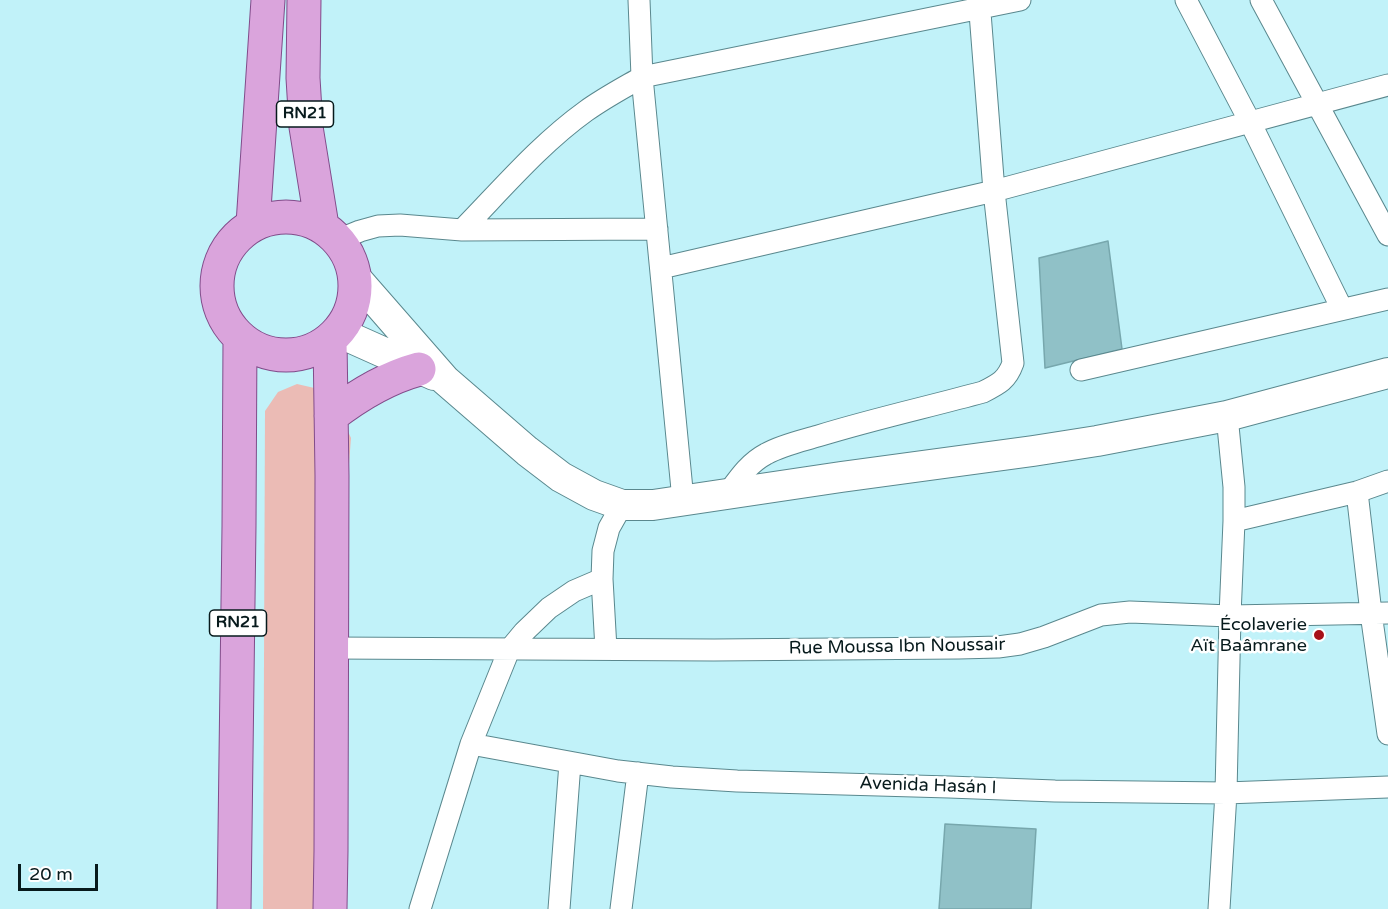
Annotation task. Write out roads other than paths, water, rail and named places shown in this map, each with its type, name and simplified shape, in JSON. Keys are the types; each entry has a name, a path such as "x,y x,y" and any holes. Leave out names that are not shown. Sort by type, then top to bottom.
{"main road":[{"name":"RN21","path":"254,224 268,0"},
{"name":"RN21","path":"304,0 303,78 314,180 330,233 349,257 355,277 355,297 349,316 334,336 331,417 330,909"},
{"path":"330,233 300,218 276,217 254,224 234,239 220,264 217,284 222,312 229,325 240,338 253,347 283,357 301,355 314,350 334,336 432,374"},
{"path":"355,277 432,374 561,477 594,495 622,505 653,505 1136,434 1227,416 1388,373"},
{"name":"RN21","path":"234,909 240,338"},
{"path":"331,417 349,402 400,374 432,374"}],"street":[{"path":"639,0 642,77 683,500"},
{"path":"462,230 560,132 608,96 642,77 980,5 1020,0"},
{"path":"1186,0 1250,122 1342,309"},
{"path":"1261,0 1388,235"},
{"path":"728,493 754,462 780,448 847,427 983,392 997,386 1009,375 1013,363 994,191 980,5"},
{"path":"661,268 994,191 1388,85"},
{"path":"330,233 400,225 462,230 657,230"},
{"path":"1081,370 1388,299"},
{"path":"1219,909 1226,793 1234,521 1234,487 1227,416"},
{"path":"1234,521 1357,492 1388,481"},
{"path":"1357,492 1379,613 1388,734"},
{"path":"606,649 602,579 603,551 609,528 622,505"},
{"path":"420,909 471,744 509,650 549,608 574,591 602,579"},
{"name":"Rue Moussa Ibn Noussair","path":"331,648 509,650 959,648 1020,644 1101,615 1130,612 1230,616 1379,613"},
{"name":"Avenida Hasán I","path":"471,744 638,773 737,781 1055,791 1226,793 1388,787"},
{"path":"559,909 570,763"},
{"path":"621,909 638,773"}],"place":[{"name":"Écolaverie Aït Baâmrane","path":"1319,635"}]}
